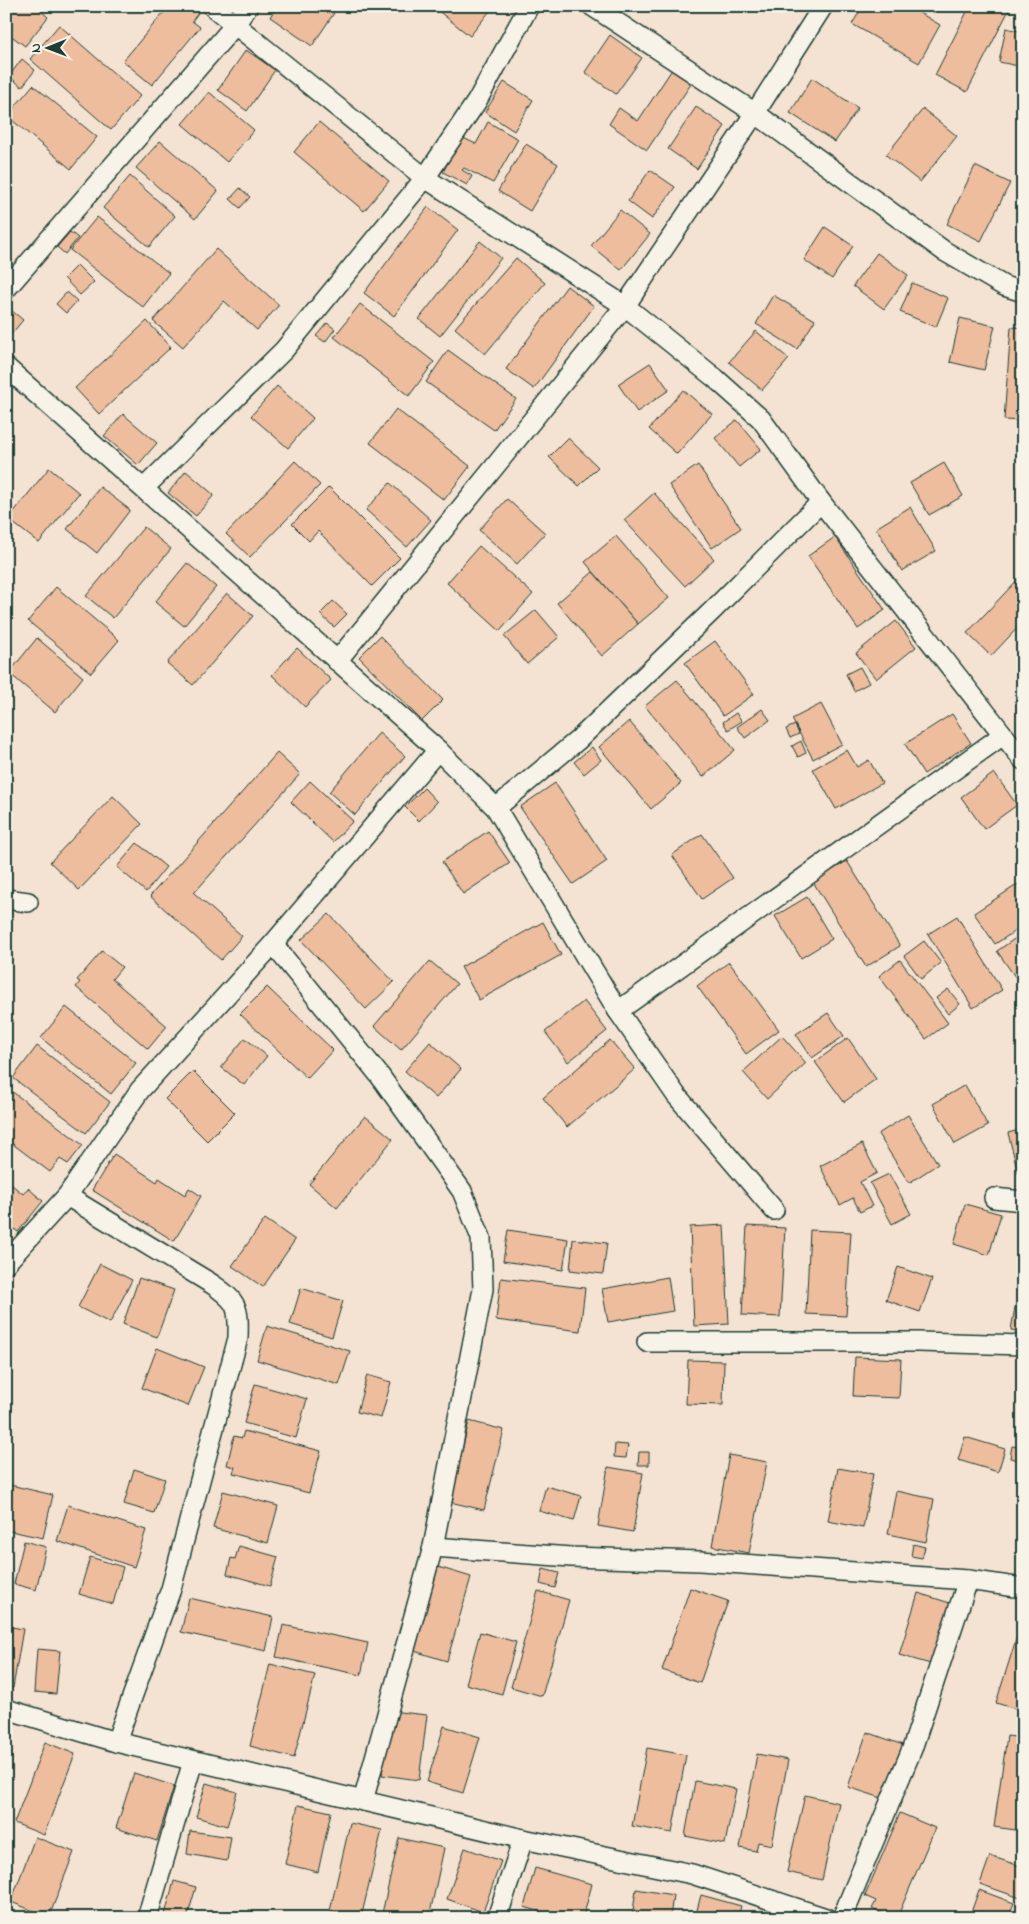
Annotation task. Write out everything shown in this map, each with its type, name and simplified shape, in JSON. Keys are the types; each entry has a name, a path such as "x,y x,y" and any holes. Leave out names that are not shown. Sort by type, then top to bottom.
{"street":[{"path":"212,6 234,26 425,178 625,306 715,378 761,419 821,502 1023,760"},
{"path":"6,289 234,26 248,6"},
{"path":"144,488 284,350 425,178 477,101 529,6"},
{"path":"592,6 755,113 944,251 1004,286 1023,292"},
{"path":"337,661 625,306 755,113 823,6"},
{"path":"6,368 144,488 438,750 496,808 618,1011 676,1095 774,1210"},
{"path":"496,808 578,740 821,502"},
{"path":"618,1011 1003,735"},
{"path":"6,1263 67,1196 140,1090 273,944 438,750"},
{"path":"6,899 28,902"},
{"path":"273,944 380,1076 462,1191 481,1238 483,1289 433,1546 363,1801"},
{"path":"67,1196 212,1284 229,1296 239,1314 238,1338 171,1589 116,1742"},
{"path":"994,1198 1023,1201"},
{"path":"647,1342 918,1342 1023,1345"},
{"path":"433,1546 551,1556 710,1562 968,1580 1023,1588"},
{"path":"842,1918 912,1748 968,1580"},
{"path":"6,1709 116,1742 193,1761 523,1838 692,1874 826,1918"},
{"path":"147,1918 193,1761"},
{"path":"497,1918 523,1838"}],"building":[{"path":"6,6 35,6 48,17 25,46 6,32"},
{"path":"169,6 173,6 179,11 182,6 191,6 198,13 192,21 200,27 152,85 123,61"},
{"path":"277,6 324,6 334,13 312,46 270,17"},
{"path":"432,6 493,6 493,7 470,36"},
{"path":"863,6 908,6 940,25 919,63 852,24"},
{"path":"970,6 1010,8 967,92 935,75"},
{"path":"59,25 140,96 111,130 30,59"},
{"path":"1006,28 1023,32 1023,67 999,62"},
{"path":"610,35 642,58 616,94 585,72"},
{"path":"246,50 275,70 247,111 218,90"},
{"path":"22,59 35,70 22,87 9,76"},
{"path":"673,68 693,81 647,150 609,124 619,108 638,121"},
{"path":"812,78 858,108 835,142 790,113"},
{"path":"504,82 533,100 514,131 485,112"},
{"path":"33,85 97,137 71,169 7,116"},
{"path":"209,92 254,130 227,162 182,124"},
{"path":"696,107 725,126 697,169 668,149"},
{"path":"923,109 957,136 920,182 886,155"},
{"path":"319,122 389,181 364,211 294,152"},
{"path":"488,122 518,139 493,183 464,168 462,170 472,176 467,185 443,172 461,137 476,144"},
{"path":"160,141 218,191 195,219 136,168"},
{"path":"526,144 558,164 530,211 498,191"},
{"path":"975,166 1010,183 981,241 947,224"},
{"path":"650,170 675,187 652,219 628,201"},
{"path":"130,176 175,216 149,247 103,208"},
{"path":"240,188 250,197 240,208 230,199"},
{"path":"428,207 458,230 394,316 364,293"},
{"path":"620,210 650,234 621,270 591,246"},
{"path":"97,217 169,273 143,307 70,250"},
{"path":"825,227 853,246 832,279 804,260"},
{"path":"70,232 78,238 65,254 57,247"},
{"path":"480,241 501,258 440,336 419,319"},
{"path":"216,249 279,305 257,330 224,301 183,347 153,321"},
{"path":"877,253 908,275 884,309 853,286"},
{"path":"516,258 545,283 485,354 455,328"},
{"path":"77,265 94,282 80,295 64,278"},
{"path":"912,283 948,298 936,327 900,312"},
{"path":"567,286 594,306 534,389 506,369"},
{"path":"67,292 77,301 66,313 56,304"},
{"path":"773,295 815,320 797,349 756,324"},
{"path":"360,304 434,362 409,396 334,337"},
{"path":"11,310 23,320 9,337 6,335 6,316"},
{"path":"960,318 995,326 984,370 950,362"},
{"path":"147,321 171,347 99,414 75,388"},
{"path":"327,323 335,329 325,342 316,336"},
{"path":"1011,327 1023,328 1023,421 1004,420"},
{"path":"756,331 789,359 762,390 729,362"},
{"path":"448,350 516,399 494,430 426,382"},
{"path":"650,363 669,390 637,412 618,384"},
{"path":"277,386 313,418 288,448 251,416"},
{"path":"683,390 712,414 677,454 649,429"},
{"path":"396,409 470,466 444,500 370,443"},
{"path":"123,414 157,443 138,465 104,436"},
{"path":"737,420 761,449 739,467 715,438"},
{"path":"568,438 598,467 579,486 549,457"},
{"path":"295,461 320,485 250,557 226,534"},
{"path":"944,463 963,496 929,515 910,483"},
{"path":"698,465 741,528 712,548 669,485"},
{"path":"49,468 79,493 39,543 8,519"},
{"path":"186,471 214,495 196,516 168,493"},
{"path":"390,483 431,520 407,547 366,510"},
{"path":"100,487 130,510 97,553 67,529"},
{"path":"329,487 400,558 372,586 318,531 309,541 292,524"},
{"path":"654,493 714,559 685,586 624,520"},
{"path":"1022,495 1023,536 1018,536"},
{"path":"507,499 545,533 517,564 479,530"},
{"path":"910,507 936,551 902,571 876,528"},
{"path":"144,527 171,549 113,618 86,596"},
{"path":"616,536 669,598 638,624 585,562"},
{"path":"835,537 885,610 858,629 808,556"},
{"path":"479,546 533,594 500,631 447,583"},
{"path":"187,563 216,587 184,626 155,602"},
{"path":"593,572 638,624 602,656 557,603"},
{"path":"1023,574 1023,622 991,656 967,633"},
{"path":"56,587 119,640 91,673 28,621"},
{"path":"227,593 253,616 193,685 167,663"},
{"path":"333,601 347,614 334,627 320,614"},
{"path":"536,610 559,637 527,664 504,636"},
{"path":"896,621 916,647 876,679 856,653"},
{"path":"380,636 443,700 422,721 359,657"},
{"path":"37,638 83,677 55,712 9,673"},
{"path":"715,641 754,694 723,716 685,663"},
{"path":"297,648 331,680 305,707 272,675"},
{"path":"860,667 869,683 854,691 846,674"},
{"path":"677,680 735,750 703,777 645,706"},
{"path":"821,704 842,744 813,759 792,719"},
{"path":"762,709 770,720 745,738 737,727"},
{"path":"736,713 742,721 728,730 723,722"},
{"path":"952,714 971,743 924,774 905,744"},
{"path":"629,721 681,783 651,809 599,747"},
{"path":"795,725 799,734 790,738 786,729"},
{"path":"379,733 405,756 355,815 329,792"},
{"path":"801,741 806,753 798,757 792,746"},
{"path":"592,747 601,760 584,774 574,762"},
{"path":"847,750 857,767 869,760 882,783 836,809 813,769"},
{"path":"277,753 300,774 194,893 242,936 221,960 150,896"},
{"path":"6,771 12,775 6,783"},
{"path":"994,773 1017,805 984,829 961,797"},
{"path":"310,781 353,821 333,842 291,802"},
{"path":"555,783 607,861 573,884 520,807"},
{"path":"424,788 437,802 419,821 405,807"},
{"path":"113,796 142,824 79,890 50,862"},
{"path":"488,831 510,863 463,894 442,862"},
{"path":"702,834 733,878 702,899 672,855"},
{"path":"137,843 166,867 146,892 117,867"},
{"path":"847,861 900,946 866,967 813,882"},
{"path":"1023,881 1023,926 995,944 974,913"},
{"path":"807,897 832,939 801,958 775,916"},
{"path":"329,914 394,982 366,1009 301,940"},
{"path":"957,916 1002,990 973,1008 928,934"},
{"path":"6,921 11,925 6,932"},
{"path":"543,922 561,955 479,1000 461,967"},
{"path":"1023,933 1023,978 1018,981 997,951"},
{"path":"924,941 941,963 921,979 904,956"},
{"path":"102,951 122,967 112,979 167,1026 148,1049 76,987 80,982 77,980"},
{"path":"900,960 948,1023 926,1039 879,976"},
{"path":"430,961 457,984 401,1050 374,1026"},
{"path":"729,962 779,1030 746,1054 697,986"},
{"path":"267,987 333,1050 307,1078 240,1014"},
{"path":"948,989 960,1004 948,1014 936,998"},
{"path":"584,1001 607,1031 568,1062 545,1032"},
{"path":"66,1007 136,1063 111,1094 41,1038"},
{"path":"828,1013 844,1036 812,1058 796,1034"},
{"path":"782,1036 806,1063 767,1099 743,1072"},
{"path":"245,1038 267,1056 244,1085 221,1067"},
{"path":"848,1038 876,1079 844,1102 815,1062"},
{"path":"610,1040 635,1069 567,1127 543,1098"},
{"path":"430,1042 461,1069 436,1098 405,1071"},
{"path":"37,1046 110,1102 86,1133 13,1078"},
{"path":"193,1071 235,1113 207,1141 165,1099"},
{"path":"965,1085 988,1126 955,1144 933,1104"},
{"path":"6,1087 83,1145 68,1164 60,1159 50,1172 6,1139"},
{"path":"908,1115 938,1164 909,1183 878,1134"},
{"path":"365,1116 393,1139 337,1208 309,1184"},
{"path":"1023,1129 1023,1175 1019,1176 1008,1133"},
{"path":"862,1144 877,1173 860,1182 872,1206 860,1212 853,1198 840,1205 820,1166"},
{"path":"114,1154 157,1182 159,1178 185,1195 189,1188 201,1196 174,1241 92,1190"},
{"path":"889,1174 911,1214 892,1224 870,1183"},
{"path":"6,1180 23,1194 28,1188 43,1201 18,1232 6,1223"},
{"path":"965,1204 1001,1214 989,1255 954,1244"},
{"path":"265,1219 295,1240 263,1287 232,1266"},
{"path":"724,1225 729,1324 694,1326 690,1227"},
{"path":"747,1226 785,1228 780,1317 742,1315"},
{"path":"508,1230 568,1239 563,1270 503,1261"},
{"path":"810,1230 851,1232 846,1316 806,1314"},
{"path":"573,1239 607,1243 603,1274 570,1270"},
{"path":"100,1264 132,1280 110,1323 78,1307"},
{"path":"898,1267 932,1279 920,1312 886,1300"},
{"path":"668,1277 673,1311 608,1322 602,1289"},
{"path":"139,1278 174,1290 157,1337 123,1324"},
{"path":"501,1278 585,1288 580,1331 496,1320"},
{"path":"301,1288 343,1301 332,1337 290,1324"},
{"path":"1015,1307 1023,1308 1023,1332 1011,1330"},
{"path":"267,1326 350,1351 339,1385 257,1360"},
{"path":"157,1348 204,1367 188,1406 142,1388"},
{"path":"855,1357 901,1359 899,1398 853,1396"},
{"path":"688,1360 724,1361 723,1405 686,1404"},
{"path":"367,1375 391,1382 381,1418 357,1412"},
{"path":"255,1384 307,1399 296,1438 244,1423"},
{"path":"469,1421 504,1430 484,1510 450,1502"},
{"path":"244,1431 321,1451 309,1493 233,1473 235,1467 227,1465 234,1436 242,1438"},
{"path":"965,1437 1005,1449 998,1472 958,1460"},
{"path":"615,1444 628,1445 626,1458 614,1457"},
{"path":"1012,1446 1023,1448 1023,1461 1010,1458"},
{"path":"639,1452 649,1452 649,1465 638,1465"},
{"path":"729,1455 767,1462 749,1553 712,1546"},
{"path":"608,1467 643,1473 633,1532 598,1526"},
{"path":"838,1468 873,1474 863,1528 828,1521"},
{"path":"134,1469 165,1479 154,1513 124,1504"},
{"path":"6,1484 53,1495 43,1538 6,1530"},
{"path":"546,1486 581,1496 574,1521 539,1511"},
{"path":"223,1491 278,1506 268,1543 213,1528"},
{"path":"896,1491 934,1499 926,1542 888,1534"},
{"path":"68,1505 146,1530 134,1567 57,1541"},
{"path":"24,1541 46,1547 36,1590 14,1584"},
{"path":"913,1544 925,1547 922,1558 911,1556"},
{"path":"239,1546 278,1557 270,1586 227,1574 231,1558 235,1559"},
{"path":"90,1557 123,1567 113,1604 79,1594"},
{"path":"438,1567 471,1577 447,1661 414,1651"},
{"path":"543,1569 559,1573 555,1588 540,1584"},
{"path":"690,1588 728,1601 700,1683 662,1670"},
{"path":"538,1591 569,1600 542,1696 511,1687"},
{"path":"918,1593 953,1604 934,1665 899,1655"},
{"path":"189,1598 273,1617 266,1651 181,1632"},
{"path":"1023,1617 1023,1711 996,1703"},
{"path":"283,1625 368,1643 361,1675 276,1657"},
{"path":"6,1626 23,1629 13,1688 6,1687"},
{"path":"480,1632 516,1642 502,1694 466,1684"},
{"path":"37,1649 60,1651 56,1694 34,1692"},
{"path":"270,1664 315,1675 294,1758 250,1746"},
{"path":"390,1711 427,1715 419,1780 382,1775"},
{"path":"444,1726 480,1737 463,1793 427,1782"},
{"path":"867,1732 903,1745 885,1799 848,1787"},
{"path":"1007,1736 1023,1738 1023,1831 994,1827"},
{"path":"45,1742 75,1754 44,1835 14,1823"},
{"path":"647,1748 686,1755 672,1833 632,1826"},
{"path":"757,1754 788,1760 772,1845 758,1842 756,1851 740,1848"},
{"path":"134,1773 174,1786 157,1841 116,1828"},
{"path":"695,1781 736,1789 725,1844 685,1836"},
{"path":"206,1783 237,1792 227,1826 196,1817"},
{"path":"805,1795 839,1803 822,1880 787,1872"},
{"path":"298,1805 331,1812 318,1872 285,1864"},
{"path":"900,1813 935,1828 897,1918 892,1918 872,1909 876,1901 865,1896"},
{"path":"350,1823 382,1830 361,1918 330,1911"},
{"path":"190,1831 231,1837 227,1861 187,1854"},
{"path":"35,1837 74,1852 49,1917 11,1902"},
{"path":"399,1838 444,1848 429,1918 381,1918"},
{"path":"465,1848 501,1861 483,1912 447,1899"},
{"path":"990,1856 1023,1867 1023,1899 980,1884"},
{"path":"535,1868 592,1884 583,1918 563,1918 524,1907"},
{"path":"174,1881 196,1887 187,1918 164,1918"},
{"path":"636,1889 673,1895 670,1918 632,1918"},
{"path":"979,1890 1014,1903 1008,1918 969,1918"},
{"path":"701,1895 741,1906 738,1918 695,1918"}]}
